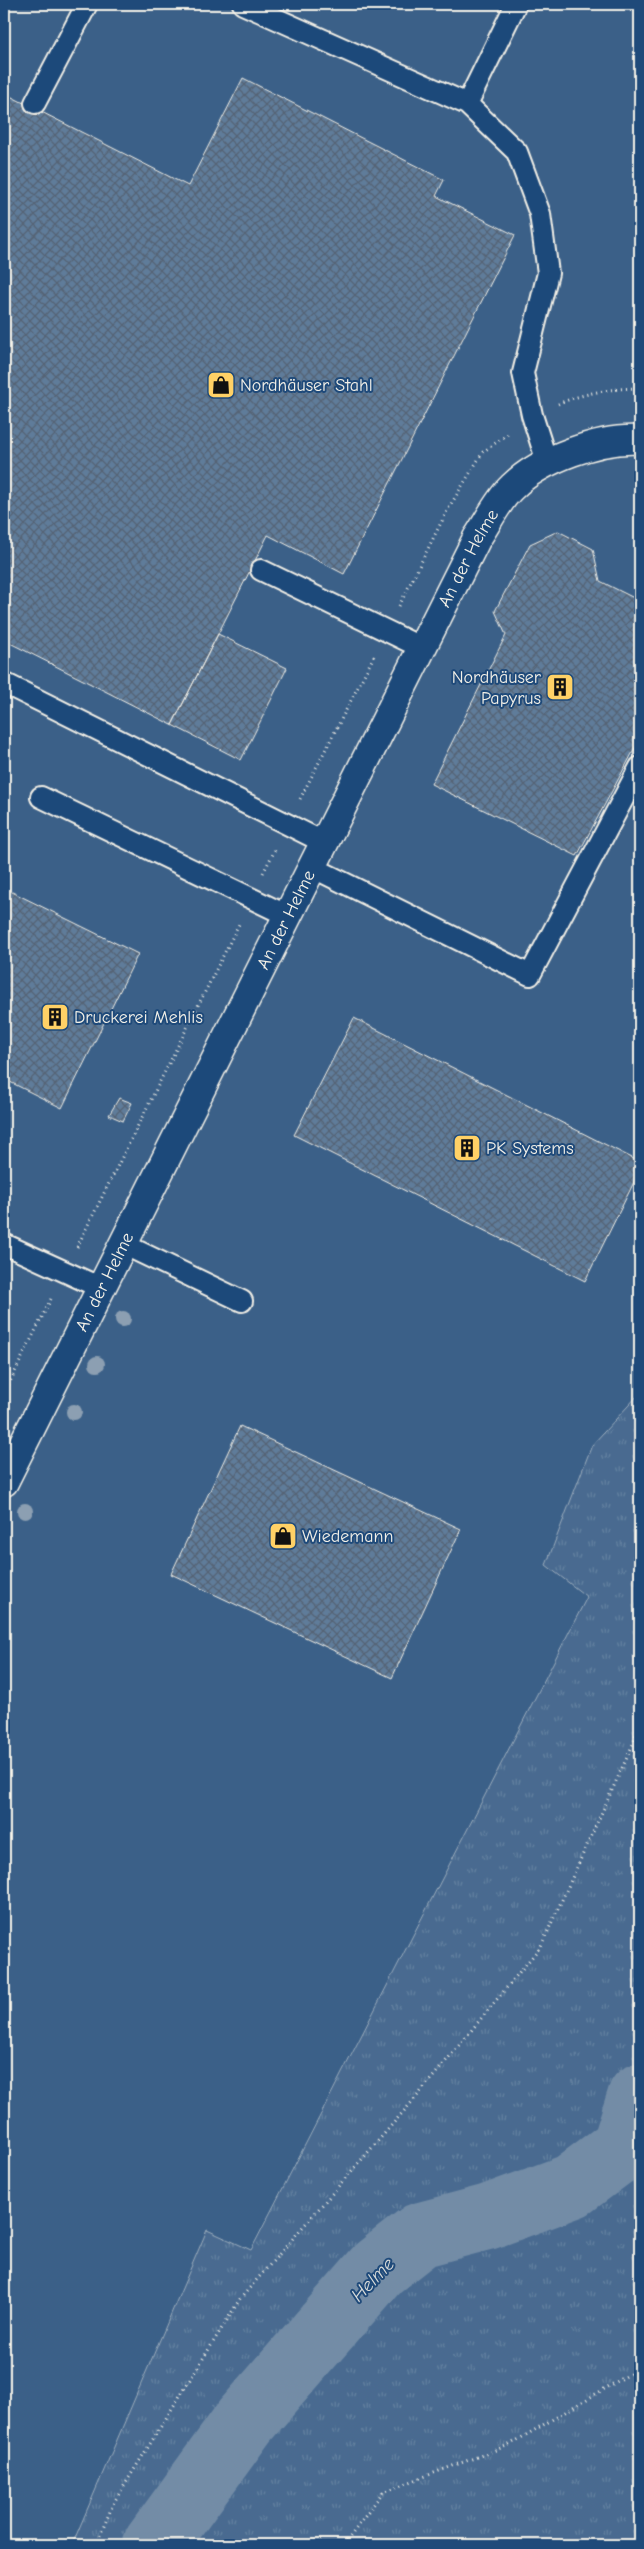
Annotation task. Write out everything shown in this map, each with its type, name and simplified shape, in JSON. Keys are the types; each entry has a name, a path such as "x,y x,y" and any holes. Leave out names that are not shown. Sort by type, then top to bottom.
{"street":[{"name":"An der Helme","path":"4,1482 477,538 512,487 547,462 586,448 640,440"}],"lane":[{"path":"35,103 87,4"},
{"path":"243,4 468,104 517,152 540,214 548,273 523,373 532,415 547,462"},
{"path":"468,104 516,4"},
{"path":"261,570 422,648"},
{"path":"4,683 324,842"},
{"path":"312,867 530,975 640,767"},
{"path":"41,796 288,916"},
{"path":"4,1244 101,1288"},
{"path":"123,1244 242,1301"}],"path":[{"path":"96,2545 114,2502 240,2299 412,2103 540,1946 634,1742 640,1711"},
{"path":"344,2545 383,2492 509,2445 640,2368"}],"shaded area":[{"path":"4,4 640,4 640,1393 592,1445 546,1564 587,1597 250,2250 207,2230 72,2545 4,2545"}],"green space":[{"path":"640,1393 640,2545 72,2545 207,2230 251,2250 587,1597 546,1565 592,1445"}],"building":[{"name":"Nordhäuser Stahl","path":"243,78 444,180 436,196 515,235 344,574 268,535 172,725 4,640 4,93 188,186"},
{"name":"Nordhäuser Papyrus","path":"558,531 593,549 600,581 640,601 640,739 577,856 431,784 506,635 495,611 530,544"},
{"path":"218,634 287,668 241,760 172,725"},
{"name":"Druckerei Mehlis","path":"4,888 138,954 62,1108 4,1079"},
{"name":"PK Systems","path":"354,1018 640,1162 640,1170 585,1281 294,1135"},
{"path":"119,1098 132,1103 123,1121 109,1115"},
{"path":"240,1426 461,1529 392,1678 171,1574"}],"waterway":[{"name":"Helme","path":"155,2545 245,2421 378,2268 420,2235 488,2217 572,2186 624,2147 640,2096"}],"place":[{"name":"Nordhäuser Stahl","path":"221,385"},
{"name":"Nordhäuser Papyrus","path":"560,687"},
{"name":"Druckerei Mehlis","path":"55,1017"},
{"name":"PK Systems","path":"467,1148"},
{"name":"Wiedemann","path":"283,1536"}]}
